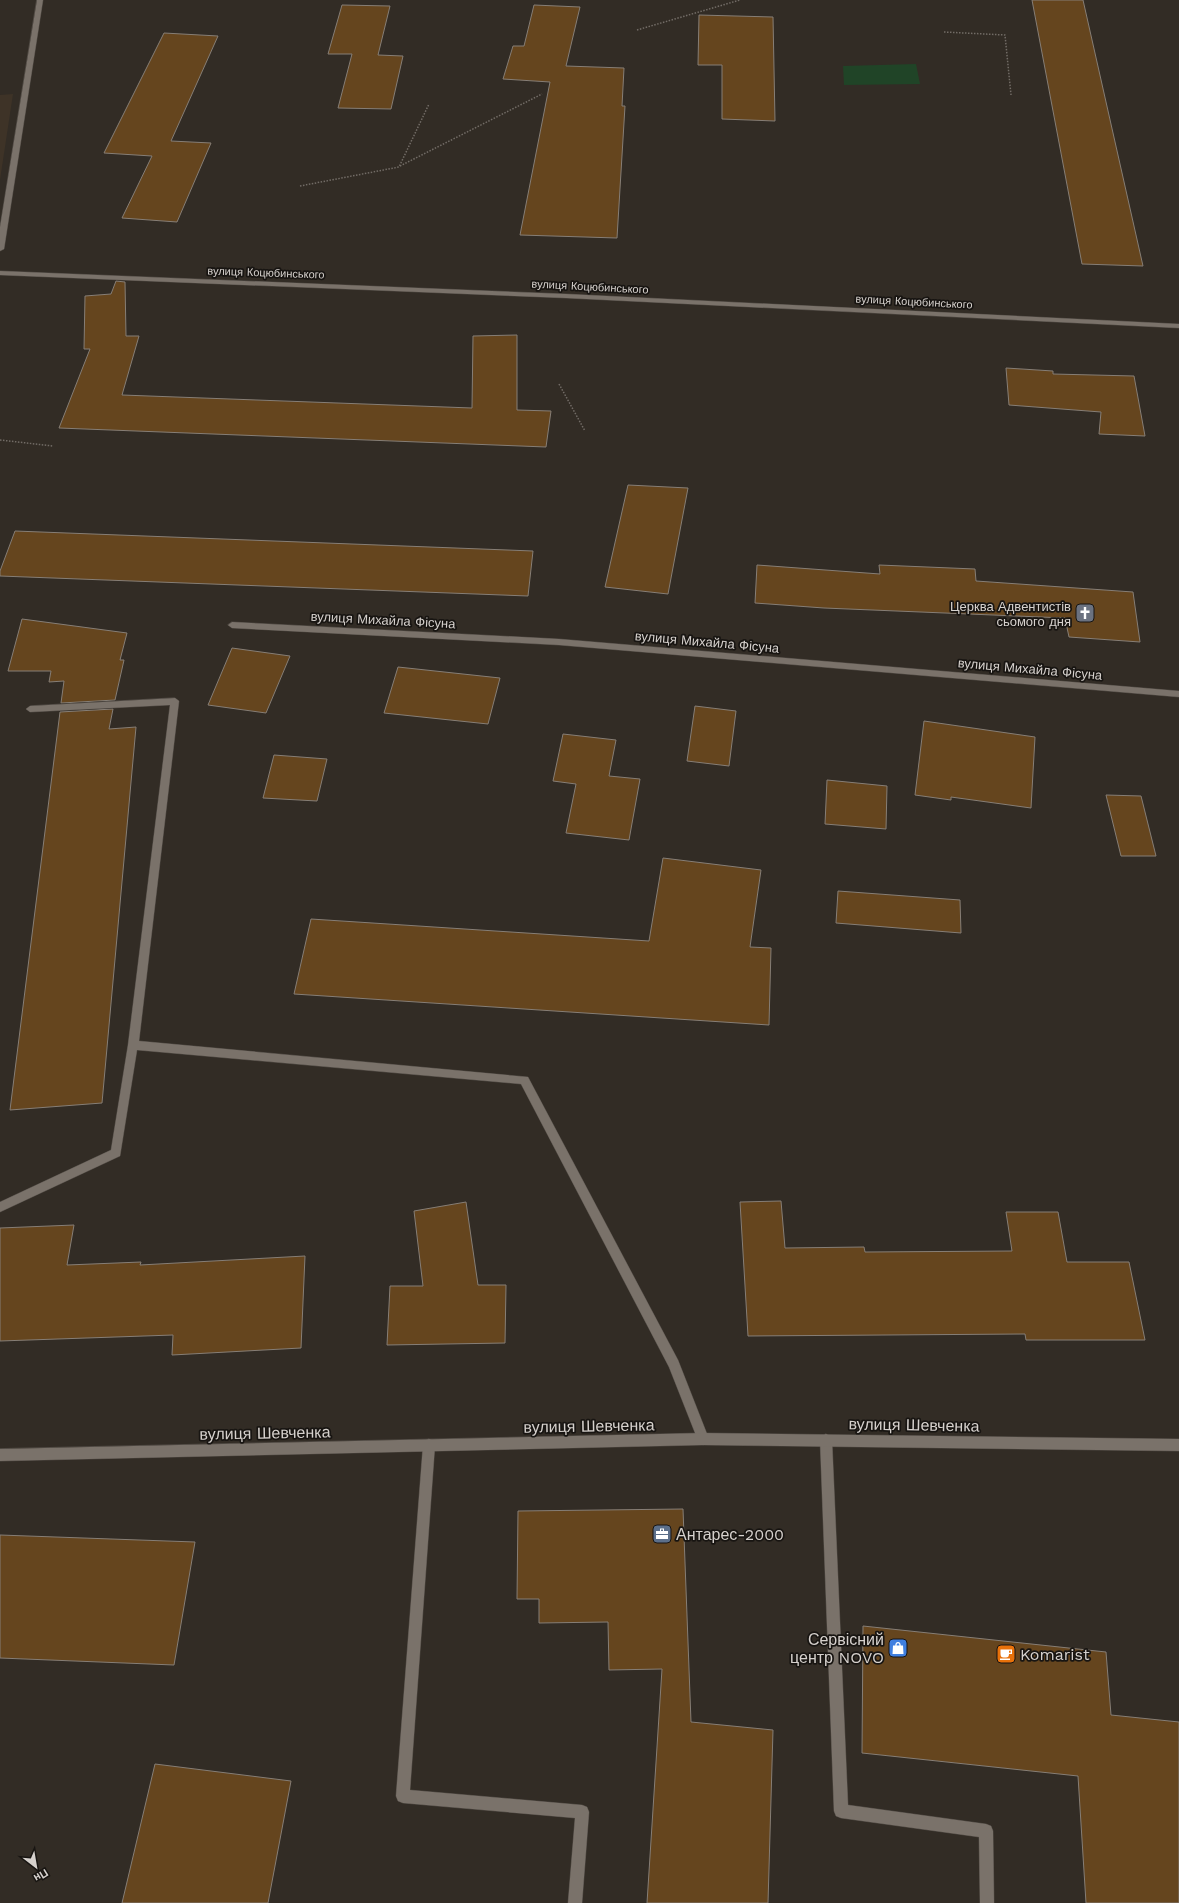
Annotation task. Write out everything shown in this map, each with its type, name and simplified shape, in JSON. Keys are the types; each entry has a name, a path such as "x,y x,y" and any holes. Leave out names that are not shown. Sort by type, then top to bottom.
{"street":[{"path":"0,249 40,0"},
{"name":"вулиця Коцюбинського","path":"0,273 566,296 1179,326"},
{"name":"вулиця Михайла Фісуна","path":"232,625 559,642 1179,694"},
{"path":"0,1207 116,1153 133,1045 176,701 30,709"},
{"path":"133,1045 524,1080 674,1364 703,1440"},
{"name":"вулиця Шевченка","path":"0,1455 703,1440 826,1440 1179,1445"},
{"path":"826,1440 841,1811 986,1832 987,1903"},
{"path":"429,1445 403,1796 582,1812 575,1903"}],"path":[{"path":"637,30 740,0"},
{"path":"944,32 1005,35 1011,95"},
{"path":"300,186 399,167 542,94"},
{"path":"399,167 429,104"},
{"path":"559,384 585,431"},
{"path":"0,440 53,446"}],"shaded area":[{"path":"13,94 0,180 0,95"}],"green space":[{"path":"916,64 920,84 844,85 843,66"}],"building":[{"path":"1032,0 1083,0 1143,266 1082,264"},
{"path":"342,5 390,6 378,55 403,56 391,109 338,108 352,54 328,54"},
{"path":"534,5 580,7 566,66 624,68 622,106 625,106 617,238 520,235 550,82 503,79 513,46 524,46"},
{"path":"699,15 773,17 775,121 722,119 722,65 698,65"},
{"path":"164,33 218,36 171,141 211,143 177,222 122,218 152,156 104,153"},
{"path":"116,281 125,282 126,336 139,336 122,395 472,408 473,336 517,335 517,410 551,411 546,447 59,428 90,349 84,349 85,296 111,294"},
{"path":"1006,368 1053,371 1053,374 1134,376 1145,436 1099,434 1101,412 1009,405"},
{"path":"628,485 688,488 668,594 605,587"},
{"path":"15,531 533,551 528,596 0,576 0,571"},
{"path":"757,565 880,574 879,565 975,569 976,581 1133,592 1140,642 1069,637 1065,618 824,608 755,603"},
{"path":"22,619 127,633 120,660 124,660 115,700 61,703 64,681 49,682 51,671 8,671"},
{"path":"232,648 290,656 266,713 208,705"},
{"path":"398,667 500,678 488,724 384,713"},
{"path":"695,706 736,711 729,766 687,761"},
{"path":"113,709 109,729 136,727 102,1103 10,1110 60,712"},
{"path":"924,721 1035,737 1031,808 951,797 951,800 915,795"},
{"path":"563,734 616,740 609,776 640,779 629,840 566,833 576,784 553,781"},
{"path":"274,755 327,759 317,801 263,798"},
{"path":"827,780 887,786 886,829 825,824"},
{"path":"1106,795 1141,796 1156,856 1121,856"},
{"path":"663,858 761,870 750,947 771,948 769,1025 294,994 311,919 649,941"},
{"path":"838,891 960,900 961,933 836,923"},
{"path":"781,1201 785,1248 864,1247 865,1252 1012,1251 1006,1212 1058,1212 1067,1262 1129,1262 1145,1340 1026,1340 1025,1334 748,1336 740,1202"},
{"path":"466,1202 478,1285 506,1285 505,1343 387,1345 390,1286 423,1286 414,1211"},
{"path":"74,1225 67,1265 141,1262 140,1265 305,1256 301,1348 172,1355 173,1335 0,1341 0,1228"},
{"path":"683,1509 691,1722 773,1730 768,1903 647,1903 662,1669 609,1670 608,1622 539,1623 539,1599 517,1599 518,1511"},
{"path":"0,1535 195,1542 174,1665 0,1658"},
{"path":"863,1626 1106,1652 1111,1715 1179,1722 1179,1903 1086,1903 1078,1776 862,1753"},
{"path":"155,1764 291,1781 268,1903 122,1903"}],"place":[{"name":"Церква Адвентистів сьомого дня","path":"1085,613"},
{"name":"Антарес-2000","path":"662,1534"},
{"name":"Сервісний центр NOVO","path":"898,1648"},
{"name":"Komarist","path":"1006,1654"}]}
